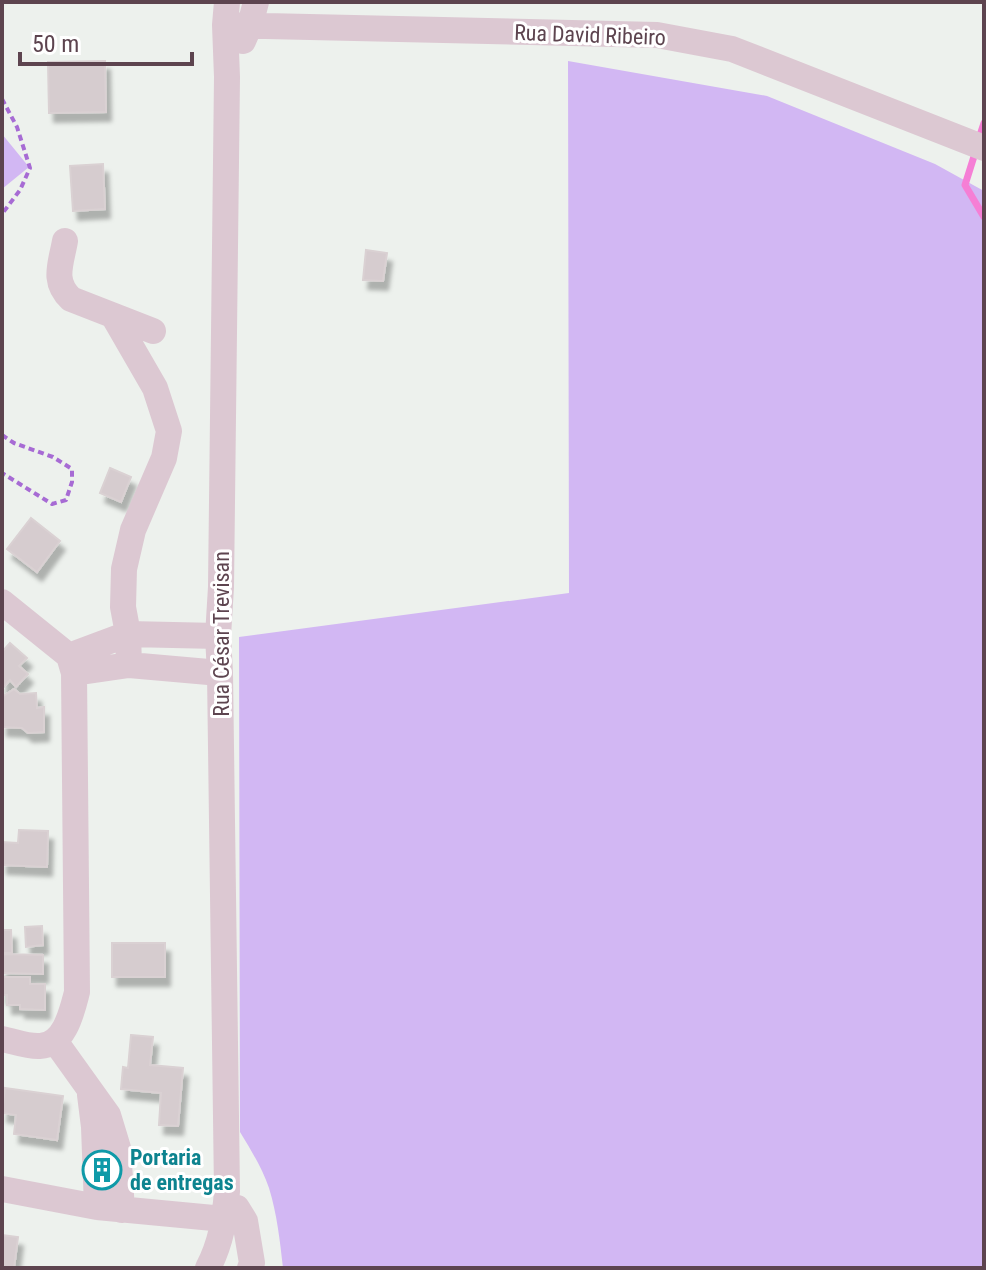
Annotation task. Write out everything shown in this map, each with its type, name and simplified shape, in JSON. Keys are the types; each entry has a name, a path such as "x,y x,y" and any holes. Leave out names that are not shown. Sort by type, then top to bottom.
{"street":[{"name":"Rua César Trevisan","path":"235,1220 227,1191 218,636 227,77 240,14"},
{"name":"Rua David Ribeiro","path":"240,14 657,35 732,49 984,148"},
{"path":"65,241 58,277 63,291 71,299 153,331"},
{"path":"114,317 155,388 169,431 164,458 133,530 124,569 123,607 129,665"},
{"path":"2,602 72,664 129,665 220,673"},
{"path":"72,664 128,634 218,636"},
{"path":"2,1039 40,1046 55,1041 70,1019 77,992 72,664"},
{"path":"55,1041 108,1115 118,1148 109,1208"},
{"path":"2,1189 109,1208 235,1220"},
{"path":"208,1268 235,1220"},
{"path":"235,1220 252,1263 250,1268"}],"path":[{"path":"2,99 17,127 30,168 20,190 2,214"},
{"path":"2,435 14,443 53,457 72,469 72,482 66,500 52,504 2,473"}],"shaded area":[{"path":"568,61 767,96 935,164 984,191 984,1268 283,1268 269,1188 240,1132 239,637 569,593"},
{"path":"2,134 29,167 2,189"}],"building":[{"path":"105,61 106,112 49,113 48,62"},
{"path":"103,164 105,209 73,211 70,166"},
{"path":"366,250 387,253 383,281 363,280"},
{"path":"110,468 131,477 121,502 100,493"},
{"path":"31,518 60,541 37,572 7,549"},
{"path":"10,643 27,658 19,666 28,674 16,687 10,680 2,689 2,652"},
{"path":"14,689 20,694 36,693 37,708 44,707 44,732 28,733 22,728 2,727 2,697"},
{"path":"19,830 48,831 47,867 2,865 2,842 18,843"},
{"path":"42,926 43,945 26,947 25,927"},
{"path":"2,930 11,930 12,953 2,953"},
{"path":"112,943 165,943 165,977 112,977"},
{"path":"2,954 43,955 43,974 2,973"},
{"path":"2,977 30,977 30,984 45,984 45,1010 7,1005 7,995 2,995"},
{"path":"131,1035 153,1037 150,1065 183,1068 178,1126 159,1125 161,1093 121,1089 123,1067 128,1068"},
{"path":"5,1088 63,1096 57,1140 14,1134 16,1115 2,1113"},
{"path":"2,1235 18,1237 14,1268 2,1268"}],"waterway":[{"path":"979,138 984,123"},
{"path":"976,150 965,185 984,217"}],"place":[{"name":"Portaria de entregas","path":"102,1170"}]}
